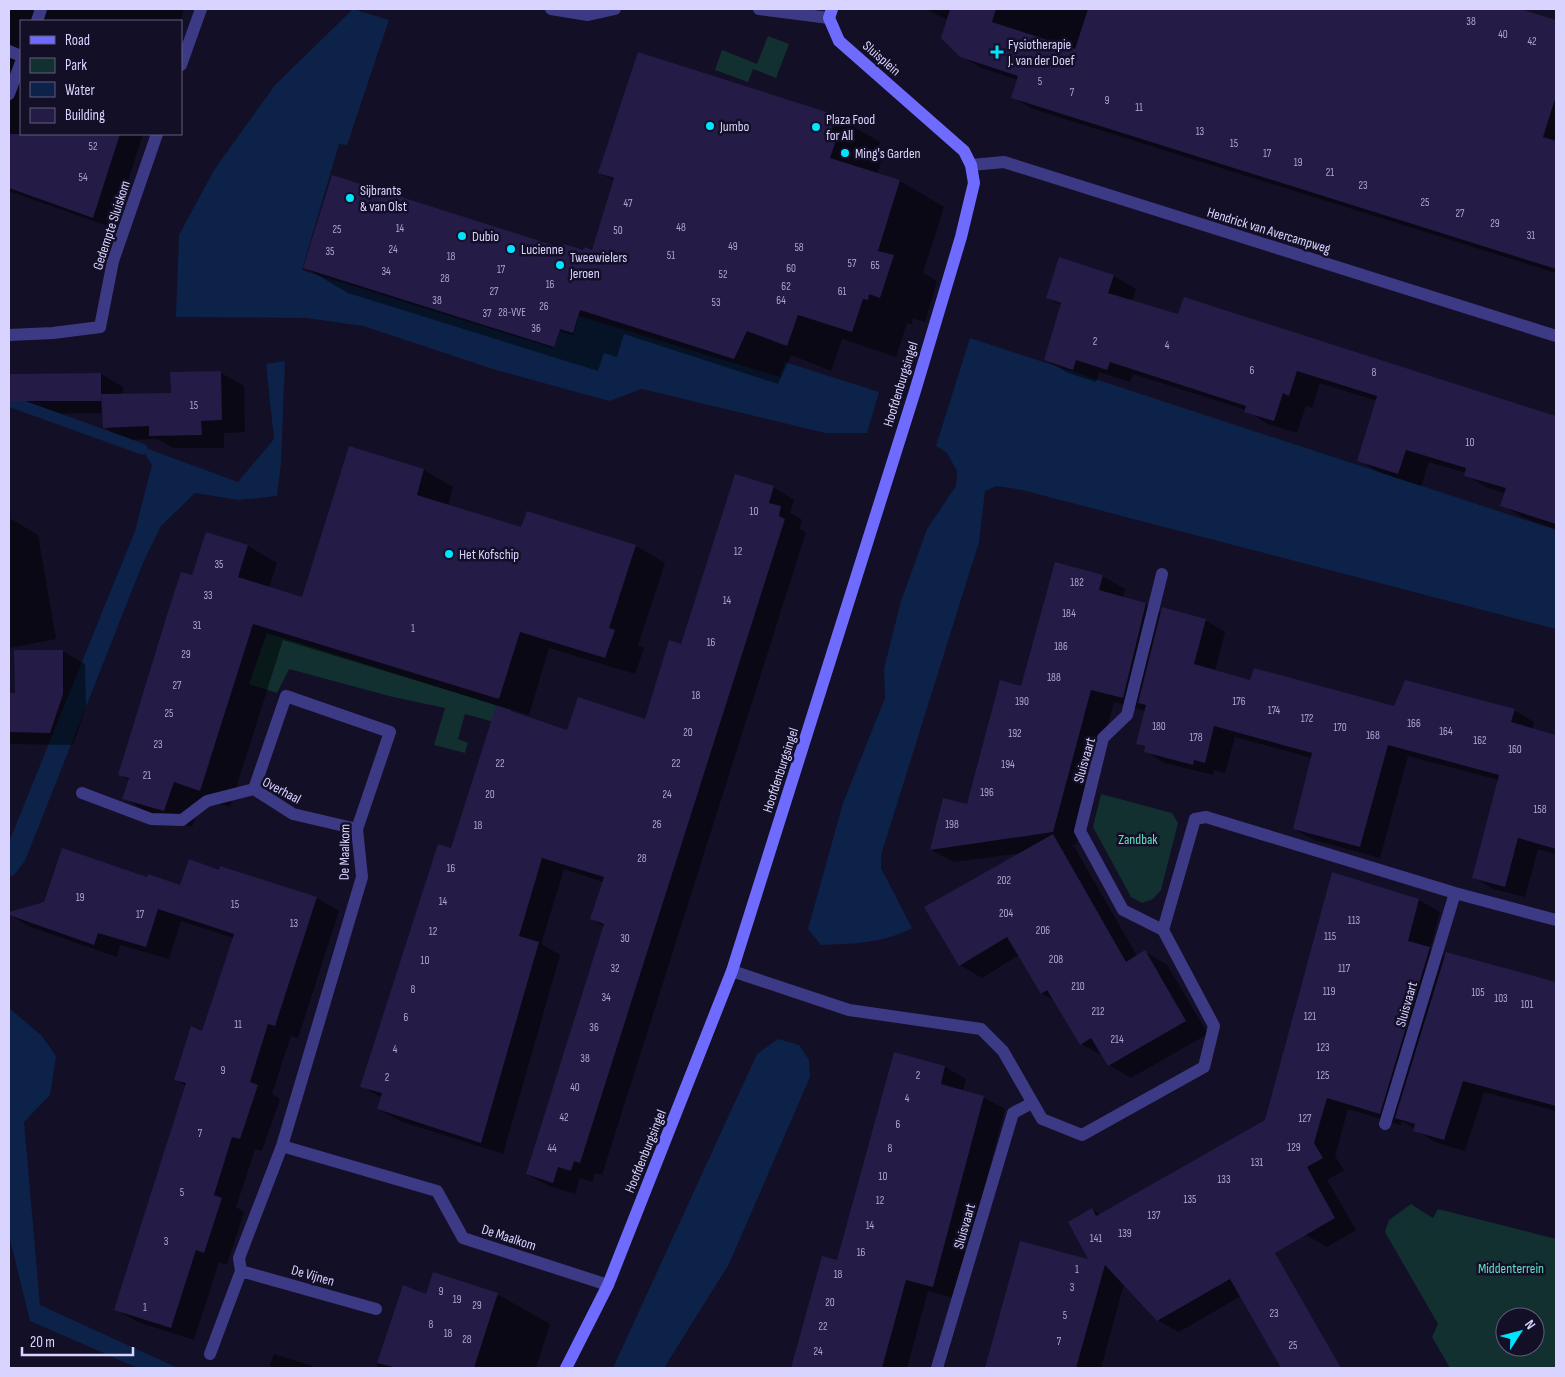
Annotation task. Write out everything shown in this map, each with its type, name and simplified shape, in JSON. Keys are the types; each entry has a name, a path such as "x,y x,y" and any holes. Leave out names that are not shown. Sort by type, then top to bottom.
{"street":[{"path":"182,62 201,9"},
{"path":"551,9 588,14 615,9"},
{"name":"Sluisplein","path":"759,9 830,13 839,41 964,151 972,165"},
{"path":"9,94 20,65"},
{"name":"Gedempte Sluiskom","path":"9,335 53,334 100,326 113,261 157,135"},
{"name":"Hendrick van Avercampweg","path":"972,165 1004,162 1556,336"},
{"name":"Hoofdenburgsingel","path":"566,1368 608,1285 732,972 950,273 974,183 972,165"},
{"name":"Sluisvaart","path":"1162,574 1127,715 1103,738 1080,831 1123,910 1163,930"},
{"name":"De Maalkom","path":"210,1354 241,1271 239,1258 282,1146 362,877 357,829 390,732 286,696 254,789"},
{"name":"Overhaal","path":"82,793 151,819 182,820 207,802 254,789 293,814 357,829"},
{"path":"732,972 849,1010 981,1029 1003,1051 1042,1119 1082,1135 1204,1067 1214,1026 1163,930 1195,819 1206,817 1455,893 1556,920"},
{"name":"Sluisvaart","path":"1385,1124 1455,893"},
{"name":"Sluisvaart","path":"938,1368 1013,1113 1032,1102"},
{"name":"De Maalkom","path":"282,1146 437,1191 462,1238 608,1285"},
{"name":"De Vijnen","path":"241,1271 376,1309"}],"green space":[{"path":"768,36 789,44 776,78 753,69 748,82 715,70 722,50 757,64"},
{"path":"267,633 511,710 508,726 465,714 458,739 468,743 465,753 434,745 445,708 393,697 289,669 277,693 249,684"},
{"name":"Zandbak","path":"1101,794 1172,813 1178,823 1161,890 1153,899 1142,903 1131,897 1093,827"},
{"name":"Middenterrein","path":"1411,1204 1433,1218 1438,1209 1556,1239 1556,1368 1450,1368 1432,1337 1438,1324 1385,1232 1389,1220"}],"water":[{"path":"353,9 389,20 347,145 339,144 302,270 553,348 559,331 573,335 579,316 780,377 785,362 879,392 867,433 825,433 642,389 609,401 496,370 363,326 306,318 176,317 179,235 214,170 275,85"},
{"path":"970,338 1556,530 1556,629 1022,490 997,486 985,491 979,542 881,855 881,868 912,928 879,940 821,945 808,929 843,803 885,698 884,669 901,601 927,529 956,486 957,471 947,453 936,446"},
{"path":"285,361 281,463 277,496 239,500 195,493 161,526 142,565 25,861 13,876 9,875 9,842 135,531 152,465 140,446 238,482 274,439 266,364"},
{"path":"9,1008 42,1036 56,1056 50,1095 24,1122 40,1305 178,1368 138,1368 30,1321 9,1235"},
{"path":"778,1039 799,1045 809,1060 810,1077 729,1264 664,1368 613,1368 757,1054"}],"building":[{"path":"950,9 996,9 992,22 1075,49 1088,9 1520,9 1556,20 1556,96 1543,137 1556,141 1556,269 1011,98 1018,76 960,57 941,38"},
{"path":"638,52 836,115 831,132 838,134 830,158 900,180 878,251 894,255 880,298 869,294 868,300 863,299 852,332 798,315 787,346 747,331 734,359 580,310 573,333 560,329 554,347 303,268 332,175 562,248 564,244 583,250 584,247 592,250 614,178 598,173"},
{"path":"9,134 120,135 93,218 9,188"},
{"path":"1059,257 1114,275 1108,293 1178,314 1184,297 1556,416 1556,524 1500,506 1506,488 1464,476 1466,468 1406,450 1398,474 1357,461 1377,396 1297,371 1289,396 1283,393 1274,421 1244,412 1246,406 1110,362 1107,370 1076,360 1073,370 1044,360 1061,303 1046,298"},
{"path":"221,371 222,420 201,421 202,435 149,436 149,426 103,428 101,394 171,393 170,372"},
{"path":"101,373 101,401 9,401 9,374"},
{"path":"349,446 424,469 417,495 521,527 527,511 636,545 609,628 615,630 605,658 520,632 499,699 253,624 200,791 174,782 164,811 122,799 129,778 118,775 171,602 181,572 192,575 206,532 248,545 238,577 302,597"},
{"path":"735,474 774,486 769,503 781,506 779,516 785,519 580,1163 574,1161 571,1171 558,1167 553,1183 526,1174 604,924 590,919 604,877 542,858 519,936 539,942 481,1143 377,1109 382,1093 360,1087 438,844 451,848 496,706 567,730 578,697 645,719 669,640 681,644"},
{"path":"1055,562 1103,575 1099,590 1146,603 1123,698 1091,690 1053,832 930,850 943,798 967,804 1000,680 1021,686"},
{"path":"1162,607 1206,619 1194,664 1250,680 1254,668 1394,706 1405,680 1515,709 1511,722 1556,735 1556,849 1518,838 1505,887 1472,878 1499,775 1388,745 1360,847 1293,829 1312,753 1214,726 1205,763 1194,760 1193,765 1144,752 1145,746 1136,744 1146,705 1138,703"},
{"path":"14,650 63,650 63,694 50,733 9,732 9,693 15,693"},
{"path":"1053,834 1126,962 1145,950 1186,1021 1108,1066 1091,1038 1080,1045 1047,990 1041,994 1007,937 959,966 924,907"},
{"path":"62,848 147,877 148,874 180,885 189,859 219,870 220,866 317,897 275,1026 268,1024 250,1082 258,1085 240,1139 232,1137 214,1195 222,1198 204,1253 196,1250 171,1328 114,1310 186,1083 174,1080 191,1026 202,1031 234,934 158,909 146,947 98,933 94,945 9,915 9,912 44,902"},
{"path":"1332,872 1419,899 1408,941 1430,947 1380,1114 1327,1098 1314,1143 1323,1158 1307,1167 1335,1218 1275,1253 1341,1368 1281,1368 1230,1279 1157,1321 1105,1265 1076,1368 985,1368 1020,1241 1088,1259 1068,1222 1092,1208 1096,1216 1265,1120"},
{"path":"1446,952 1556,982 1556,1106 1463,1081 1444,1140 1413,1131 1415,1124 1395,1118"},
{"path":"894,1052 945,1066 941,1084 984,1096 933,1287 906,1280 882,1368 791,1368 822,1256 837,1260"},
{"path":"433,1272 498,1293 474,1368 398,1368 377,1363 403,1285 426,1294"}],"waterway":[{"path":"9,401 142,449"}],"place":[{"name":"Fysiotherapie J. van der Doef","path":"997,52"},
{"name":"Jumbo","path":"710,126"},
{"name":"Plaza Food for All","path":"816,127"},
{"name":"Ming's Garden","path":"845,153"},
{"name":"Sijbrants & van Olst","path":"350,198"},
{"name":"Dubio","path":"462,236"},
{"name":"Lucienne","path":"511,249"},
{"name":"Tweewielers Jeroen","path":"560,265"},
{"name":"Het Kofschip","path":"449,554"}]}
